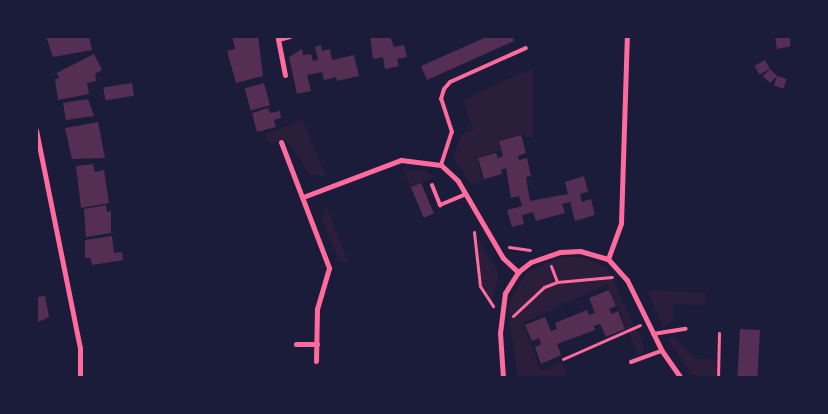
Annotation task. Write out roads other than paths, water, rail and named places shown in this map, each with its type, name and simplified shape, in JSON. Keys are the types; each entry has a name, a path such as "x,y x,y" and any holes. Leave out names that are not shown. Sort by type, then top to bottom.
{"street":[{"path":"285,74 278,39 290,36"},
{"path":"608,259 621,223 627,36"},
{"path":"36,130 39,155 80,348 80,378"},
{"path":"281,142 304,197 329,268 317,308 316,361"},
{"path":"304,197 401,160 441,165 466,194 496,245 518,272"},
{"path":"503,378 500,333 505,293 518,272 546,256 580,251 608,259 627,280 652,334 681,378"},
{"path":"296,344 317,344"}],"lane":[{"path":"441,165 452,132 441,99 444,89 450,82 526,48"},
{"path":"432,185 440,205 466,194"},
{"path":"652,334 686,329"},
{"path":"631,362 662,351"}]}
